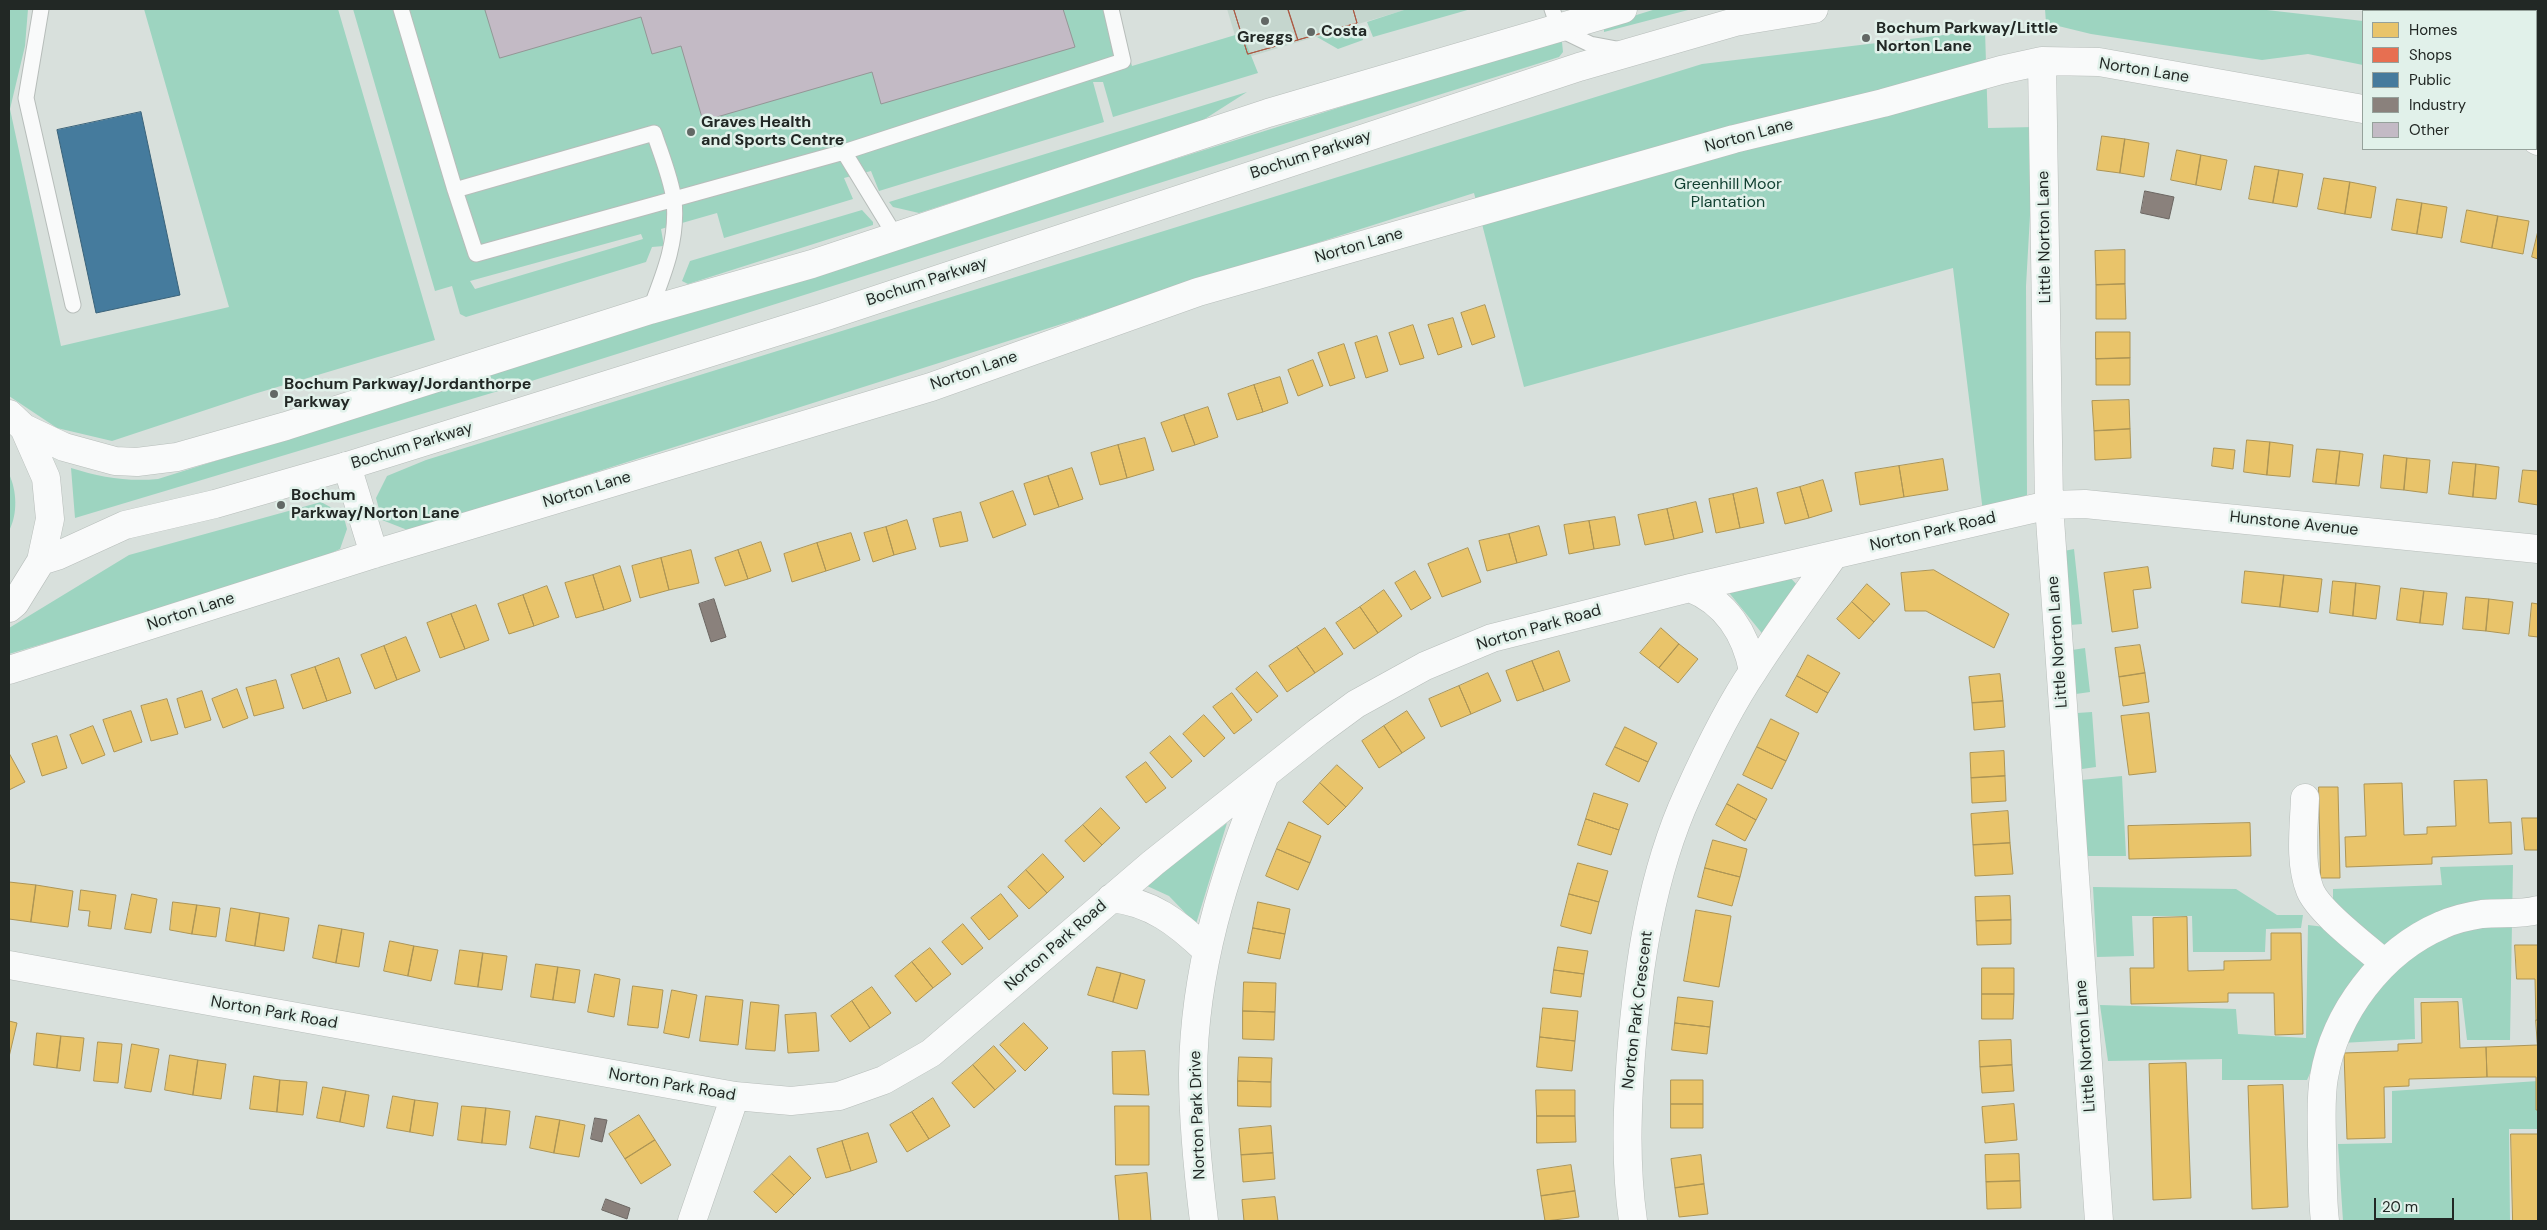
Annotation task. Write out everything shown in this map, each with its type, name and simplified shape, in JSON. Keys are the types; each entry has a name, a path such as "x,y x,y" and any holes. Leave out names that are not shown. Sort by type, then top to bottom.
{"main road":[{"path":"17,421 64,447 115,461 137,462 177,456 286,426 650,310 896,237 1555,19 1623,9"},
{"name":"Bochum Parkway","path":"41,561 57,556 125,525 215,504 346,466 824,317 1585,56 1629,51 1735,22 1814,9"},
{"name":"Norton Lane","path":"9,670 374,554 930,387 1198,292 1734,139 2042,61 2099,62 2362,109"},
{"name":"Little Norton Lane","path":"2042,61 2049,506 2099,1221"},
{"path":"9,608 15,603 41,561 50,519 46,478 17,421"},
{"path":"346,466 374,554"},
{"name":"Hunstone Avenue","path":"2049,506 2085,504 2114,506 2538,549"},
{"name":"Norton Park Road","path":"9,965 735,1096 784,1101 815,1100 861,1090 884,1080 931,1053 1111,898 1264,776 1356,704 1425,666 1492,638 1690,588 2049,506"},
{"name":"Norton Park Crescent","path":"1633,1221 1628,1188 1627,1119 1634,1021 1644,942 1663,865 1687,795 1720,729 1753,671 1834,555"},
{"path":"1690,588 1712,599 1733,620 1747,650 1753,671"},
{"name":"Norton Park Drive","path":"1204,1221 1196,1137 1193,1073 1197,1020 1206,950 1219,896 1246,818 1264,776"},
{"path":"2305,798 2304,866 2310,891 2320,906 2384,963"},
{"path":"1111,898 1140,903 1166,916 1206,950"},
{"path":"2325,1221 2322,1122 2323,1078 2333,1040 2354,1001 2384,963 2410,942 2443,925 2481,914 2529,913 2538,910"},
{"path":"692,1221 735,1096"}],"lane":[{"path":"41,9 26,98 73,305"},
{"path":"401,9 476,254 844,152 1123,62 1111,9"},
{"path":"1585,56 1596,13"},
{"path":"1555,19 1585,56"},
{"path":"455,190 654,133 674,200 672,252 650,310"},
{"path":"844,152 896,237"}],"shaded area":[{"path":"1227,9 1408,9 1242,59"}],"green space":[{"path":"9,9 28,9 25,46 10,109 61,346 229,307 144,9 338,9 435,340 254,394 112,441 57,428 9,396"},
{"name":"Graves Health and Sports Centre","path":"353,9 1115,9 1132,66 1242,33 1258,73 1113,117 1103,82 1093,82 1104,122 879,191 871,171 844,178 853,199 724,238 717,213 661,229 664,246 652,247 646,262 466,317 460,314 452,286 435,291","holes":["641,234 643,239 475,289 470,281"]},
{"path":"1407,9 1471,9 1373,37 1367,22"},
{"path":"1656,9 1692,9 1604,32 1604,25"},
{"path":"2045,9 2258,9 2362,21 2362,65 2308,54 2262,60 2091,34 2046,23"},
{"path":"1358,25 1363,40 1338,49 1317,37"},
{"name":"Greenhill Moor Plantation","path":"1985,30 1988,128 2035,127 2026,286 2027,495 1983,512 1953,268 1524,387 1474,193 410,531 382,520 376,498 387,476 426,460 1702,64"},
{"path":"1554,40 1562,42 1563,52 1559,57 525,383 75,518 71,468 114,478 135,480 158,479"},
{"path":"2537,43 2538,43 2537,98"},
{"path":"1247,92 1200,122 919,213 893,207 889,202"},
{"path":"862,210 873,222 873,225 688,284 682,281 690,261"},
{"path":"9,474 14,488 15,510 9,531"},
{"path":"321,502 343,514 347,529 340,549 303,566 9,654 9,628 129,555"},
{"path":"2074,549 2082,624 2070,625 2064,551"},
{"path":"1787,574 1798,586 1765,637 1726,589"},
{"path":"2085,648 2090,692 2076,694 2072,650"},
{"path":"2092,712 2096,767 2082,769 2077,713"},
{"path":"2122,776 2126,856 2087,856 2081,780"},
{"path":"1227,823 1196,924 1169,896 1145,885"},
{"path":"2513,865 2510,1040 2467,1040 2462,998 2414,998 2415,1039 2323,1044 2307,1080 2222,1080 2222,1059 2108,1061 2100,1005 2236,1009 2238,1034 2306,1038 2308,925 2333,928 2333,889 2442,885 2440,867"},
{"path":"2093,887 2236,889 2277,915 2303,915 2301,928 2266,929 2265,952 2193,952 2192,916 2132,916 2134,956 2097,957"},
{"path":"2538,1081 2538,1129 2509,1129 2510,1221 2343,1221 2338,1144 2392,1143 2392,1091"}],"building: Homes":[{"path":"2102,136 2125,139 2120,173 2097,170"},
{"path":"2125,139 2149,143 2144,177 2120,173"},
{"path":"2177,150 2201,155 2196,185 2171,180"},
{"path":"2201,155 2227,160 2221,190 2196,185"},
{"path":"2255,166 2279,170 2273,203 2249,199"},
{"path":"2279,170 2303,174 2297,207 2273,203"},
{"path":"2324,178 2350,182 2345,214 2318,209"},
{"path":"2350,182 2376,187 2371,218 2345,214"},
{"path":"2397,199 2422,203 2417,234 2392,230"},
{"path":"2422,203 2447,207 2442,238 2417,234"},
{"path":"2467,210 2498,216 2492,248 2461,242"},
{"path":"2498,216 2529,221 2523,254 2492,248"},
{"path":"2538,231 2538,259 2532,257"},
{"path":"2125,250 2125,284 2096,285 2095,251"},
{"path":"2125,284 2126,319 2096,319 2096,285"},
{"path":"1485,305 1495,337 1472,345 1461,313"},
{"path":"1453,318 1462,347 1438,355 1428,325"},
{"path":"1413,325 1424,358 1400,365 1389,333"},
{"path":"2096,332 2130,332 2130,358 2096,359"},
{"path":"1377,336 1388,371 1366,378 1355,343"},
{"path":"1344,344 1355,378 1330,386 1318,353"},
{"path":"2130,358 2130,385 2096,385 2096,359"},
{"path":"1313,360 1323,386 1298,396 1288,370"},
{"path":"1280,377 1288,403 1263,412 1254,385"},
{"path":"1254,385 1263,412 1237,420 1228,394"},
{"path":"2129,400 2130,429 2094,431 2092,401"},
{"path":"1208,407 1218,437 1195,445 1184,415"},
{"path":"1184,415 1195,445 1172,452 1161,423"},
{"path":"2130,429 2131,458 2095,460 2094,431"},
{"path":"1145,438 1154,470 1127,478 1118,445"},
{"path":"2247,440 2270,442 2267,475 2244,472"},
{"path":"2270,442 2293,445 2290,477 2267,475"},
{"path":"1118,445 1127,478 1100,485 1091,453"},
{"path":"2214,448 2235,450 2233,469 2212,466"},
{"path":"2317,449 2340,451 2336,484 2313,482"},
{"path":"2340,451 2363,454 2359,486 2336,484"},
{"path":"2384,455 2407,458 2404,490 2381,488"},
{"path":"2407,458 2430,460 2427,493 2404,490"},
{"path":"1943,459 1948,490 1904,497 1899,466"},
{"path":"2453,462 2476,464 2473,497 2449,494"},
{"path":"2476,464 2499,467 2496,499 2473,497"},
{"path":"1899,466 1904,497 1860,505 1855,473"},
{"path":"1072,468 1083,499 1059,507 1048,476"},
{"path":"2523,470 2538,471 2538,505 2519,502"},
{"path":"1048,476 1059,507 1034,515 1024,484"},
{"path":"1823,480 1832,511 1809,518 1800,487"},
{"path":"1800,487 1809,518 1785,524 1777,493"},
{"path":"1757,488 1764,523 1740,528 1733,494"},
{"path":"1013,491 1026,525 993,538 980,503"},
{"path":"1733,494 1740,528 1716,533 1709,499"},
{"path":"1696,502 1703,532 1674,539 1667,509"},
{"path":"1667,509 1674,539 1645,545 1638,515"},
{"path":"961,512 968,541 940,547 933,519"},
{"path":"1615,517 1620,545 1594,549 1589,521"},
{"path":"907,520 916,549 894,555 886,527"},
{"path":"1589,521 1594,549 1569,554 1564,525"},
{"path":"1539,526 1547,555 1517,563 1509,534"},
{"path":"886,527 894,555 873,562 864,533"},
{"path":"851,533 860,560 826,571 817,543"},
{"path":"1509,534 1517,563 1487,571 1479,541"},
{"path":"761,542 771,571 748,579 738,550"},
{"path":"817,543 826,571 792,582 784,554"},
{"path":"1468,548 1481,582 1442,597 1428,564"},
{"path":"691,550 699,583 669,590 661,558"},
{"path":"738,550 748,579 725,586 715,558"},
{"path":"661,558 669,590 640,598 632,566"},
{"path":"620,566 631,601 604,610 593,575"},
{"path":"2148,567 2151,588 2133,590 2138,628 2112,632 2104,573"},
{"path":"1934,570 2009,614 1994,648 1926,611 1905,611 1901,573"},
{"path":"1415,571 1431,598 1411,610 1395,583"},
{"path":"2245,571 2284,575 2280,607 2242,603"},
{"path":"593,575 604,610 576,618 565,583"},
{"path":"2284,575 2322,579 2318,612 2280,607"},
{"path":"2333,581 2356,583 2353,616 2330,613"},
{"path":"2356,583 2380,586 2376,619 2353,616"},
{"path":"1867,584 1890,604 1874,622 1852,602"},
{"path":"547,586 559,617 534,626 523,595"},
{"path":"2401,588 2424,591 2420,623 2397,620"},
{"path":"1384,590 1402,616 1378,633 1360,607"},
{"path":"2424,591 2447,593 2443,625 2420,623"},
{"path":"523,595 534,626 509,634 498,604"},
{"path":"2466,597 2489,599 2486,631 2463,629"},
{"path":"2489,599 2513,602 2509,634 2486,631"},
{"path":"1852,602 1874,622 1859,639 1837,619"},
{"path":"2532,603 2538,604 2538,637 2529,636"},
{"path":"476,605 489,640 465,649 451,614"},
{"path":"1360,607 1378,633 1354,649 1336,623"},
{"path":"451,614 465,649 440,658 427,623"},
{"path":"1325,628 1343,654 1315,673 1297,647"},
{"path":"1661,628 1679,644 1659,668 1640,653"},
{"path":"406,637 420,671 397,680 384,646"},
{"path":"1679,644 1698,659 1678,683 1659,668"},
{"path":"2140,645 2145,673 2119,677 2115,648"},
{"path":"384,646 397,680 375,689 361,655"},
{"path":"1297,647 1315,673 1287,692 1269,666"},
{"path":"1559,651 1570,681 1544,691 1532,661"},
{"path":"1808,655 1840,673 1828,693 1797,676"},
{"path":"339,658 351,693 327,701 315,667"},
{"path":"1532,661 1544,691 1517,701 1506,671"},
{"path":"315,667 327,701 303,709 291,675"},
{"path":"1257,672 1278,696 1257,713 1236,689"},
{"path":"1488,673 1501,701 1471,714 1459,686"},
{"path":"2145,673 2149,702 2123,706 2119,677"},
{"path":"2000,674 2003,701 1972,703 1969,677"},
{"path":"1797,676 1828,693 1817,713 1786,696"},
{"path":"276,680 284,708 254,716 246,688"},
{"path":"1459,686 1471,714 1441,727 1429,699"},
{"path":"237,689 248,718 223,728 212,699"},
{"path":"202,691 211,720 185,728 177,699"},
{"path":"1232,693 1252,720 1234,734 1213,707"},
{"path":"167,699 178,734 151,741 141,706"},
{"path":"2003,701 2005,727 1974,730 1972,703"},
{"path":"131,711 142,742 114,752 103,720"},
{"path":"1407,711 1425,738 1402,753 1384,726"},
{"path":"2149,713 2156,772 2129,775 2121,716"},
{"path":"1204,715 1225,738 1204,757 1183,734"},
{"path":"1771,719 1799,733 1786,761 1757,747"},
{"path":"93,726 105,755 82,764 70,735"},
{"path":"1384,726 1402,753 1379,768 1362,741"},
{"path":"1625,727 1657,743 1648,762 1615,747"},
{"path":"57,736 67,768 42,776 32,744"},
{"path":"1170,736 1192,761 1172,778 1150,753"},
{"path":"1615,747 1648,762 1639,782 1606,765"},
{"path":"1757,747 1786,761 1772,789 1743,775"},
{"path":"2004,751 2005,776 1971,778 1970,753"},
{"path":"9,753 25,782 9,790"},
{"path":"1146,762 1166,788 1146,803 1126,777"},
{"path":"1337,765 1363,788 1346,807 1320,783"},
{"path":"2005,776 2006,801 1972,803 1971,778"},
{"path":"2487,780 2489,823 2511,822 2512,854 2432,857 2432,864 2346,867 2345,837 2366,836 2364,784 2402,783 2404,835 2427,834 2427,827 2456,826 2454,781"},
{"path":"1320,783 1346,807 1328,825 1303,802"},
{"path":"1738,784 1767,799 1756,820 1727,804"},
{"path":"2319,787 2338,787 2340,878 2321,878"},
{"path":"1594,793 1628,804 1619,830 1586,819"},
{"path":"1727,804 1756,820 1745,841 1716,825"},
{"path":"1101,808 1120,828 1102,845 1083,825"},
{"path":"2008,811 2010,843 1973,845 1971,814"},
{"path":"2522,818 2538,818 2538,850 2525,850"},
{"path":"1586,819 1619,830 1611,855 1578,845"},
{"path":"1289,822 1321,836 1310,863 1277,849"},
{"path":"2250,823 2251,856 2129,859 2128,826"},
{"path":"1083,825 1102,845 1084,862 1065,841"},
{"path":"1713,840 1747,849 1740,877 1705,868"},
{"path":"2010,843 2013,874 1975,876 1973,845"},
{"path":"1277,849 1310,863 1298,890 1266,876"},
{"path":"1043,854 1064,877 1047,893 1026,870"},
{"path":"1578,863 1608,871 1599,902 1569,894"},
{"path":"1705,868 1740,877 1732,906 1698,897"},
{"path":"1026,870 1047,893 1029,909 1008,887"},
{"path":"9,882 36,885 31,922 9,919"},
{"path":"36,885 73,891 68,927 31,922"},
{"path":"81,890 116,895 111,929 88,926 90,911 79,910"},
{"path":"132,894 157,899 151,933 125,929"},
{"path":"1001,894 1018,916 989,940 971,918"},
{"path":"1569,894 1599,902 1591,934 1561,926"},
{"path":"2010,896 2011,920 1976,921 1975,897"},
{"path":"173,902 197,905 192,934 170,930"},
{"path":"1258,902 1290,909 1285,934 1253,928"},
{"path":"197,905 220,908 216,937 192,934"},
{"path":"231,908 260,913 255,946 226,941"},
{"path":"1696,910 1731,916 1719,987 1684,981"},
{"path":"260,913 289,918 284,951 255,946"},
{"path":"2187,917 2188,971 2224,970 2224,961 2271,960 2271,933 2301,933 2303,1034 2275,1035 2274,993 2228,993 2228,1002 2131,1004 2130,968 2154,968 2153,918"},
{"path":"2011,920 2011,944 1977,945 1976,921"},
{"path":"963,924 983,948 962,965 942,942"},
{"path":"319,925 342,929 336,963 313,958"},
{"path":"1253,928 1285,934 1280,959 1248,953"},
{"path":"342,929 364,933 359,967 336,963"},
{"path":"390,941 414,946 408,976 384,971"},
{"path":"2515,945 2538,945 2538,1020 2536,1020 2535,979 2517,979"},
{"path":"414,946 438,950 431,981 408,976"},
{"path":"1558,947 1588,951 1584,974 1554,970"},
{"path":"930,948 951,974 933,988 912,962"},
{"path":"460,950 483,953 478,987 455,984"},
{"path":"483,953 507,956 502,990 478,987"},
{"path":"912,962 933,988 916,1002 895,976"},
{"path":"536,964 558,967 553,1000 531,997"},
{"path":"558,967 580,970 575,1003 553,1000"},
{"path":"1097,967 1121,973 1113,1002 1088,995"},
{"path":"1982,968 2014,968 2014,994 1982,994"},
{"path":"1554,970 1584,974 1581,997 1551,993"},
{"path":"1121,973 1145,980 1137,1009 1113,1002"},
{"path":"595,974 620,979 614,1017 588,1012"},
{"path":"1244,982 1276,983 1275,1012 1243,1011"},
{"path":"633,986 663,990 658,1028 628,1025"},
{"path":"872,987 891,1013 870,1028 852,1001"},
{"path":"672,990 697,995 689,1038 664,1033"},
{"path":"1982,994 2014,994 2013,1019 1982,1019"},
{"path":"706,996 743,1000 738,1045 700,1041"},
{"path":"1678,997 1713,1001 1710,1027 1675,1023"},
{"path":"852,1001 870,1028 850,1042 831,1016"},
{"path":"751,1002 779,1005 775,1051 746,1049"},
{"path":"2458,1002 2460,1048 2486,1047 2487,1077 2409,1079 2409,1086 2384,1087 2385,1138 2347,1139 2344,1053 2398,1051 2398,1044 2422,1043 2421,1003"},
{"path":"1543,1008 1578,1011 1575,1041 1540,1037"},
{"path":"1243,1011 1275,1012 1274,1040 1243,1039"},
{"path":"816,1013 819,1051 788,1053 785,1015"},
{"path":"2536,1020 2538,1020 2538,1110 2536,1110 2536,1077 2487,1077 2486,1047 2537,1045"},
{"path":"9,1021 17,1023 9,1057"},
{"path":"1024,1023 1048,1048 1025,1071 1000,1045"},
{"path":"1675,1023 1710,1027 1707,1054 1672,1050"},
{"path":"37,1033 61,1036 57,1068 34,1065"},
{"path":"61,1036 84,1038 80,1071 57,1068"},
{"path":"1540,1037 1575,1041 1572,1071 1537,1067"},
{"path":"2011,1040 2012,1065 1980,1067 1979,1041"},
{"path":"98,1042 122,1044 118,1083 94,1081"},
{"path":"132,1044 159,1049 151,1092 125,1088"},
{"path":"994,1046 1016,1071 995,1090 973,1065"},
{"path":"1145,1051 1149,1095 1113,1094 1112,1052"},
{"path":"170,1055 198,1060 193,1095 165,1090"},
{"path":"1239,1057 1272,1058 1271,1082 1238,1081"},
{"path":"198,1060 226,1064 221,1099 193,1095"},
{"path":"2186,1063 2191,1198 2153,1200 2149,1064"},
{"path":"973,1065 995,1090 974,1108 952,1083"},
{"path":"2012,1065 2014,1091 1982,1093 1980,1067"},
{"path":"254,1076 280,1080 277,1112 250,1109"},
{"path":"280,1080 307,1082 303,1115 277,1112"},
{"path":"1671,1080 1703,1080 1703,1104 1671,1104"},
{"path":"1238,1081 1271,1082 1271,1107 1238,1106"},
{"path":"2283,1085 2288,1207 2252,1209 2248,1086"},
{"path":"323,1087 346,1091 340,1122 317,1118"},
{"path":"1536,1090 1575,1090 1575,1116 1537,1116"},
{"path":"346,1091 369,1095 364,1127 340,1122"},
{"path":"393,1096 415,1100 410,1132 387,1128"},
{"path":"933,1098 950,1126 929,1139 912,1112"},
{"path":"415,1100 438,1103 433,1136 410,1132"},
{"path":"1671,1104 1703,1104 1703,1128 1671,1128"},
{"path":"2014,1104 2017,1140 1985,1143 1982,1107"},
{"path":"462,1106 486,1108 482,1143 458,1140"},
{"path":"1115,1106 1149,1106 1149,1165 1116,1165"},
{"path":"486,1108 510,1111 506,1145 482,1143"},
{"path":"912,1112 929,1139 907,1152 890,1125"},
{"path":"639,1115 655,1140 625,1159 609,1134"},
{"path":"536,1116 560,1120 554,1153 530,1148"},
{"path":"1537,1116 1575,1116 1576,1142 1537,1143"},
{"path":"560,1120 585,1125 579,1157 554,1153"},
{"path":"1271,1126 1273,1153 1241,1155 1239,1129"},
{"path":"868,1133 877,1162 851,1171 842,1141"},
{"path":"2511,1134 2538,1134 2538,1221 2513,1221"},
{"path":"655,1140 671,1165 641,1184 625,1159"},
{"path":"842,1141 851,1171 826,1178 817,1149"},
{"path":"1273,1153 1275,1179 1243,1182 1241,1155"},
{"path":"2019,1154 2020,1181 1986,1182 1985,1155"},
{"path":"1701,1155 1704,1184 1675,1188 1671,1159"},
{"path":"790,1156 811,1178 794,1195 772,1174"},
{"path":"1571,1165 1575,1191 1541,1196 1537,1170"},
{"path":"1147,1173 1151,1221 1119,1221 1115,1176"},
{"path":"772,1174 794,1195 776,1213 754,1192"},
{"path":"2020,1181 2021,1208 1987,1209 1986,1182"},
{"path":"1704,1184 1708,1214 1679,1217 1675,1188"},
{"path":"1575,1191 1579,1217 1545,1221 1541,1196"},
{"path":"1275,1197 1278,1221 1244,1221 1242,1200"}],"building: Shops":[{"path":"1234,9 1353,9 1357,23 1248,54"},
{"name":"Greggs","path":"1234,9 1288,9 1298,40 1248,54"},
{"name":"Costa","path":"1288,9 1353,9 1357,23 1298,40"}],"building: Public":[{"path":"141,112 180,295 96,313 57,130"}],"building: Industry":[{"path":"2145,191 2174,197 2169,219 2141,213"},
{"path":"714,599 726,637 711,642 699,604"},
{"path":"595,1118 607,1120 602,1142 591,1139"},
{"path":"606,1199 630,1208 627,1219 602,1210"}],"building: Other":[{"path":"485,9 1063,9 1075,47 881,104 872,72 703,121 681,46 652,54 641,17 500,58"}],"place":[{"name":"Greggs","path":"1265,21"},
{"name":"Costa","path":"1311,32"},
{"name":"Bochum Parkway/Little Norton Lane","path":"1866,38"},
{"name":"Graves Health and Sports Centre","path":"691,132"},
{"name":"Bochum Parkway/Jordanthorpe Parkway","path":"274,394"},
{"name":"Bochum Parkway/Norton Lane","path":"281,505"}]}
